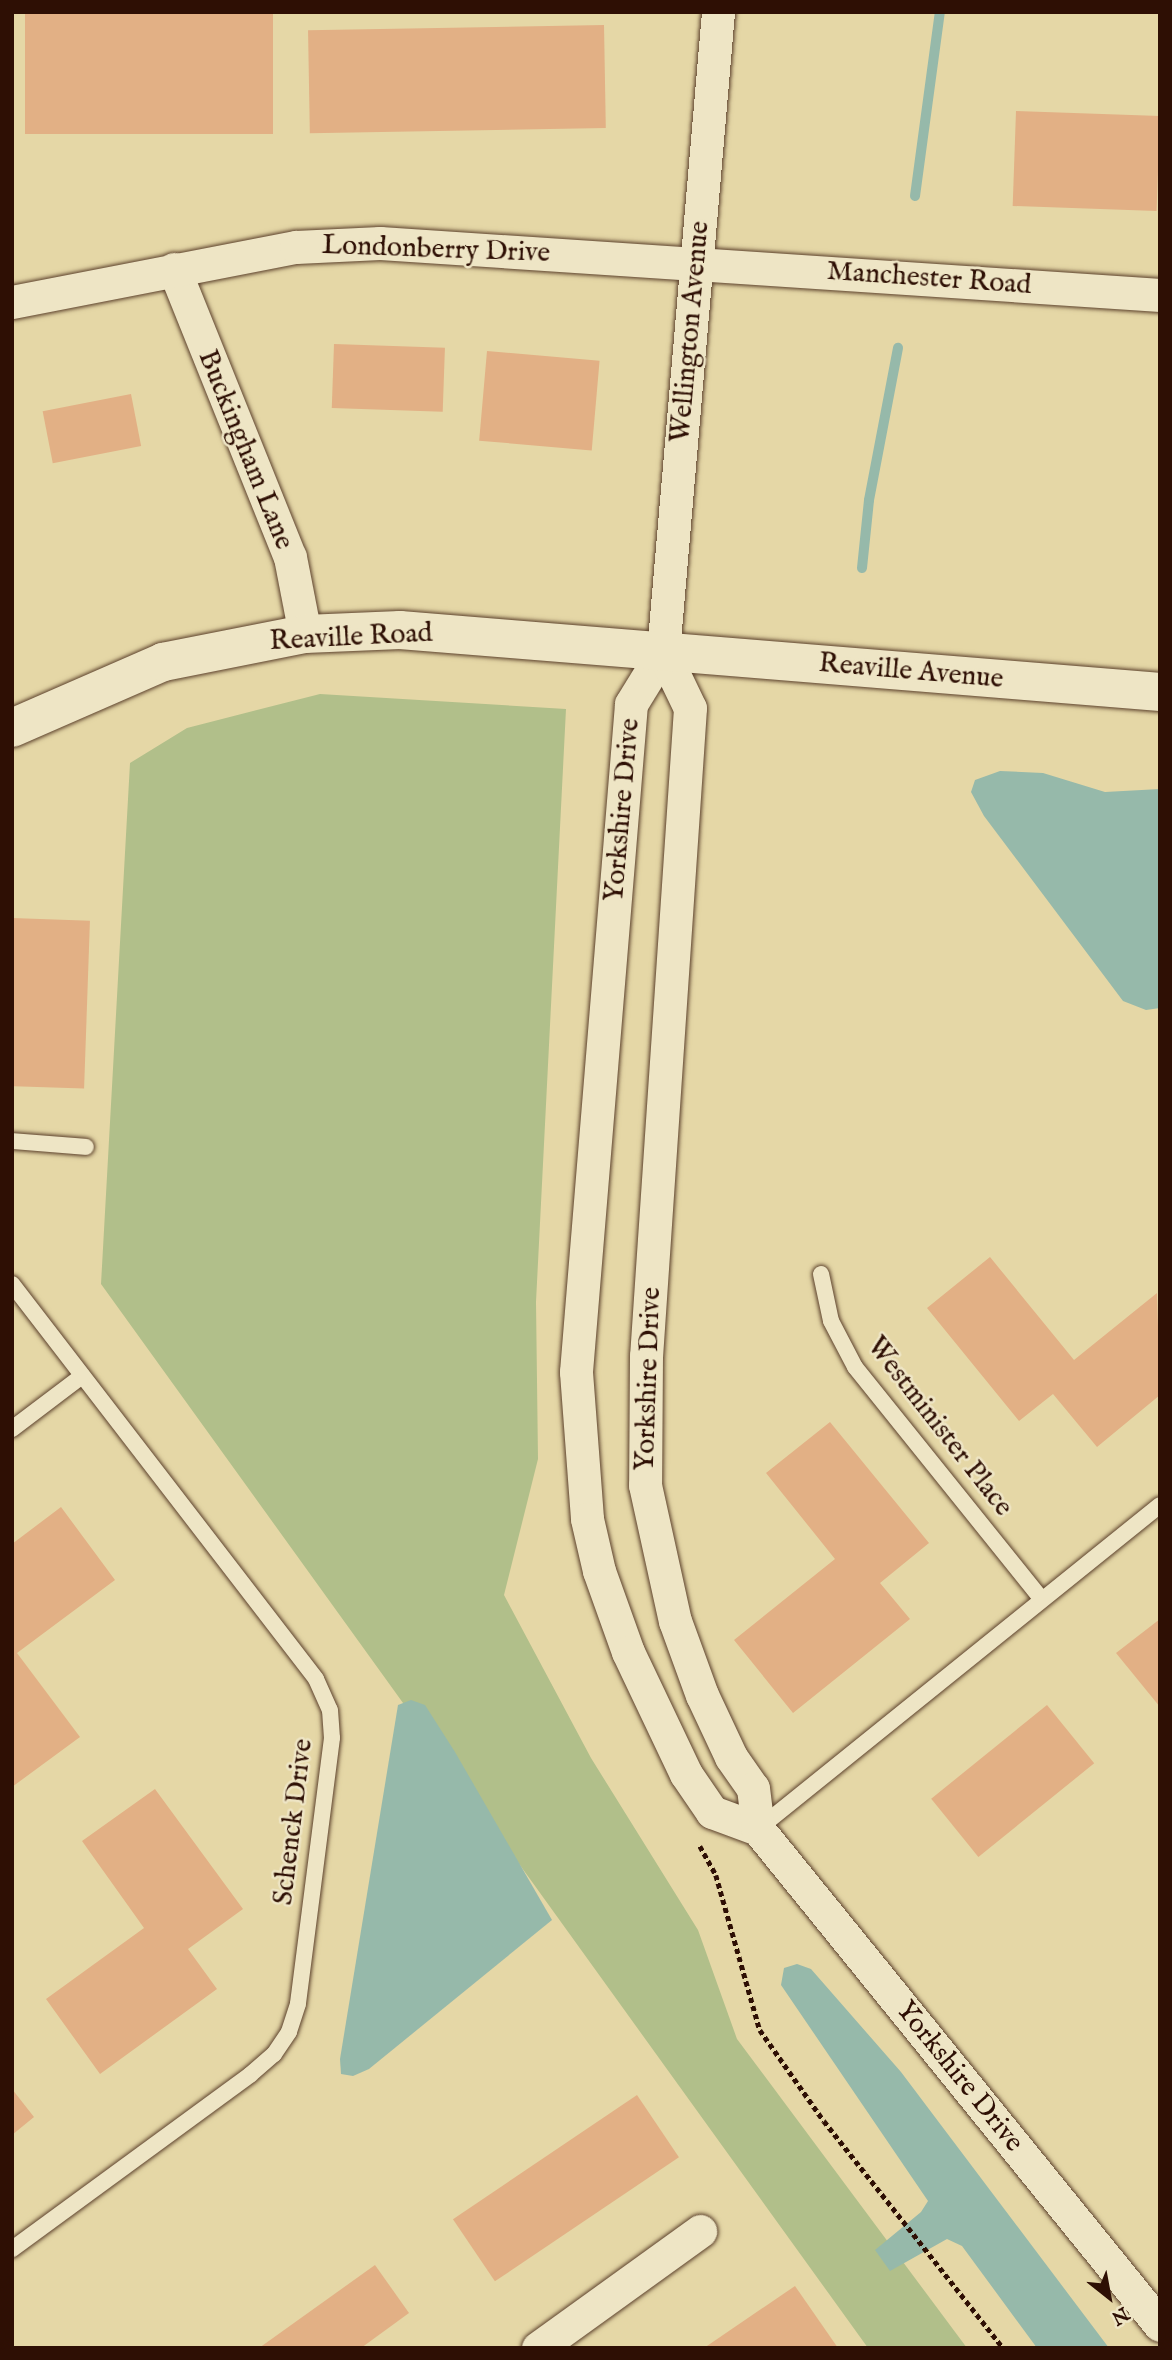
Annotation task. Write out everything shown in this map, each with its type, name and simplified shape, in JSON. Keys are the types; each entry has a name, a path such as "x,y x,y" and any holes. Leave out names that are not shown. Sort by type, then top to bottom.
{"street":[{"name":"Wellington Avenue","path":"663,652 718,12"},
{"name":"Londonberry Drive","path":"12,302 296,247 380,243 698,262"},
{"name":"Manchester Road","path":"698,262 1160,295"},
{"name":"Buckingham Lane","path":"174,269 289,557 305,634"},
{"name":"Reaville Road","path":"12,728 163,662 305,634 400,630 663,652"},
{"name":"Reaville Avenue","path":"663,652 1160,692"},
{"name":"Yorkshire Drive","path":"663,652 631,704 576,1372 580,1470 599,1571 654,1712 686,1774 712,1812 758,1829 1157,2314"},
{"name":"Yorkshire Drive","path":"663,652 690,708 646,1356 645,1485 675,1621 702,1695 731,1757 753,1788 758,1829"},
{"path":"538,2348 699,2231"}],"lane":[{"path":"12,1141 86,1147"},
{"name":"Westminister Place","path":"821,1275 831,1321 855,1367 1041,1598"},
{"name":"Schenck Drive","path":"12,1284 316,1679 330,1710 332,1738 298,2004 289,2032 275,2054 250,2075 12,2249"},
{"path":"12,1429 82,1376"},
{"path":"758,1829 1041,1598 1160,1505"}],"path":[{"path":"903,2219 1003,2348"}],"green space":[{"path":"320,694 566,709 536,1302 538,1459 504,1595 591,1758 698,1930 737,2039 967,2348 868,2348 101,1284 130,763 187,728"}],"shaded area":[{"path":"1000,771 1043,773 1105,792 1160,789 1160,1008 1146,1010 1123,1001 984,816 971,792 975,780"},
{"path":"411,1700 425,1705 552,1920 369,2069 353,2076 341,2074 340,2059 398,1705"},
{"path":"797,1964 811,1969 901,2072 1109,2348 1037,2348 962,2246 947,2239 890,2271 875,2250 921,2212 928,2201 781,1985 784,1968"}],"building":[{"path":"25,12 273,12 273,134 25,134"},
{"path":"604,25 606,128 310,133 308,30"},
{"path":"1016,111 1160,116 1157,211 1013,206"},
{"path":"334,344 445,348 443,412 332,408"},
{"path":"487,351 600,361 592,451 479,441"},
{"path":"131,394 141,446 53,463 43,411"},
{"path":"12,918 90,921 84,1089 12,1086"},
{"path":"990,1257 1074,1360 1157,1293 1160,1395 1097,1447 1053,1394 1019,1421 927,1308"},
{"path":"830,1422 929,1543 880,1583 910,1619 793,1713 734,1640 835,1559 766,1473"},
{"path":"61,1507 115,1580 17,1653 80,1737 12,1787 12,1544"},
{"path":"1160,1619 1160,1707 1116,1653"},
{"path":"1047,1705 1094,1763 978,1857 931,1799"},
{"path":"155,1789 243,1909 188,1949 217,1989 100,2074 46,1999 144,1928 82,1841"},
{"path":"12,2089 34,2117 12,2135"},
{"path":"637,2095 679,2157 495,2281 453,2219"},
{"path":"375,2265 409,2313 361,2348 259,2348"},
{"path":"795,2286 838,2348 704,2348"}],"waterway":[{"path":"915,196 940,12"},
{"path":"862,568 869,500 898,348"}]}
